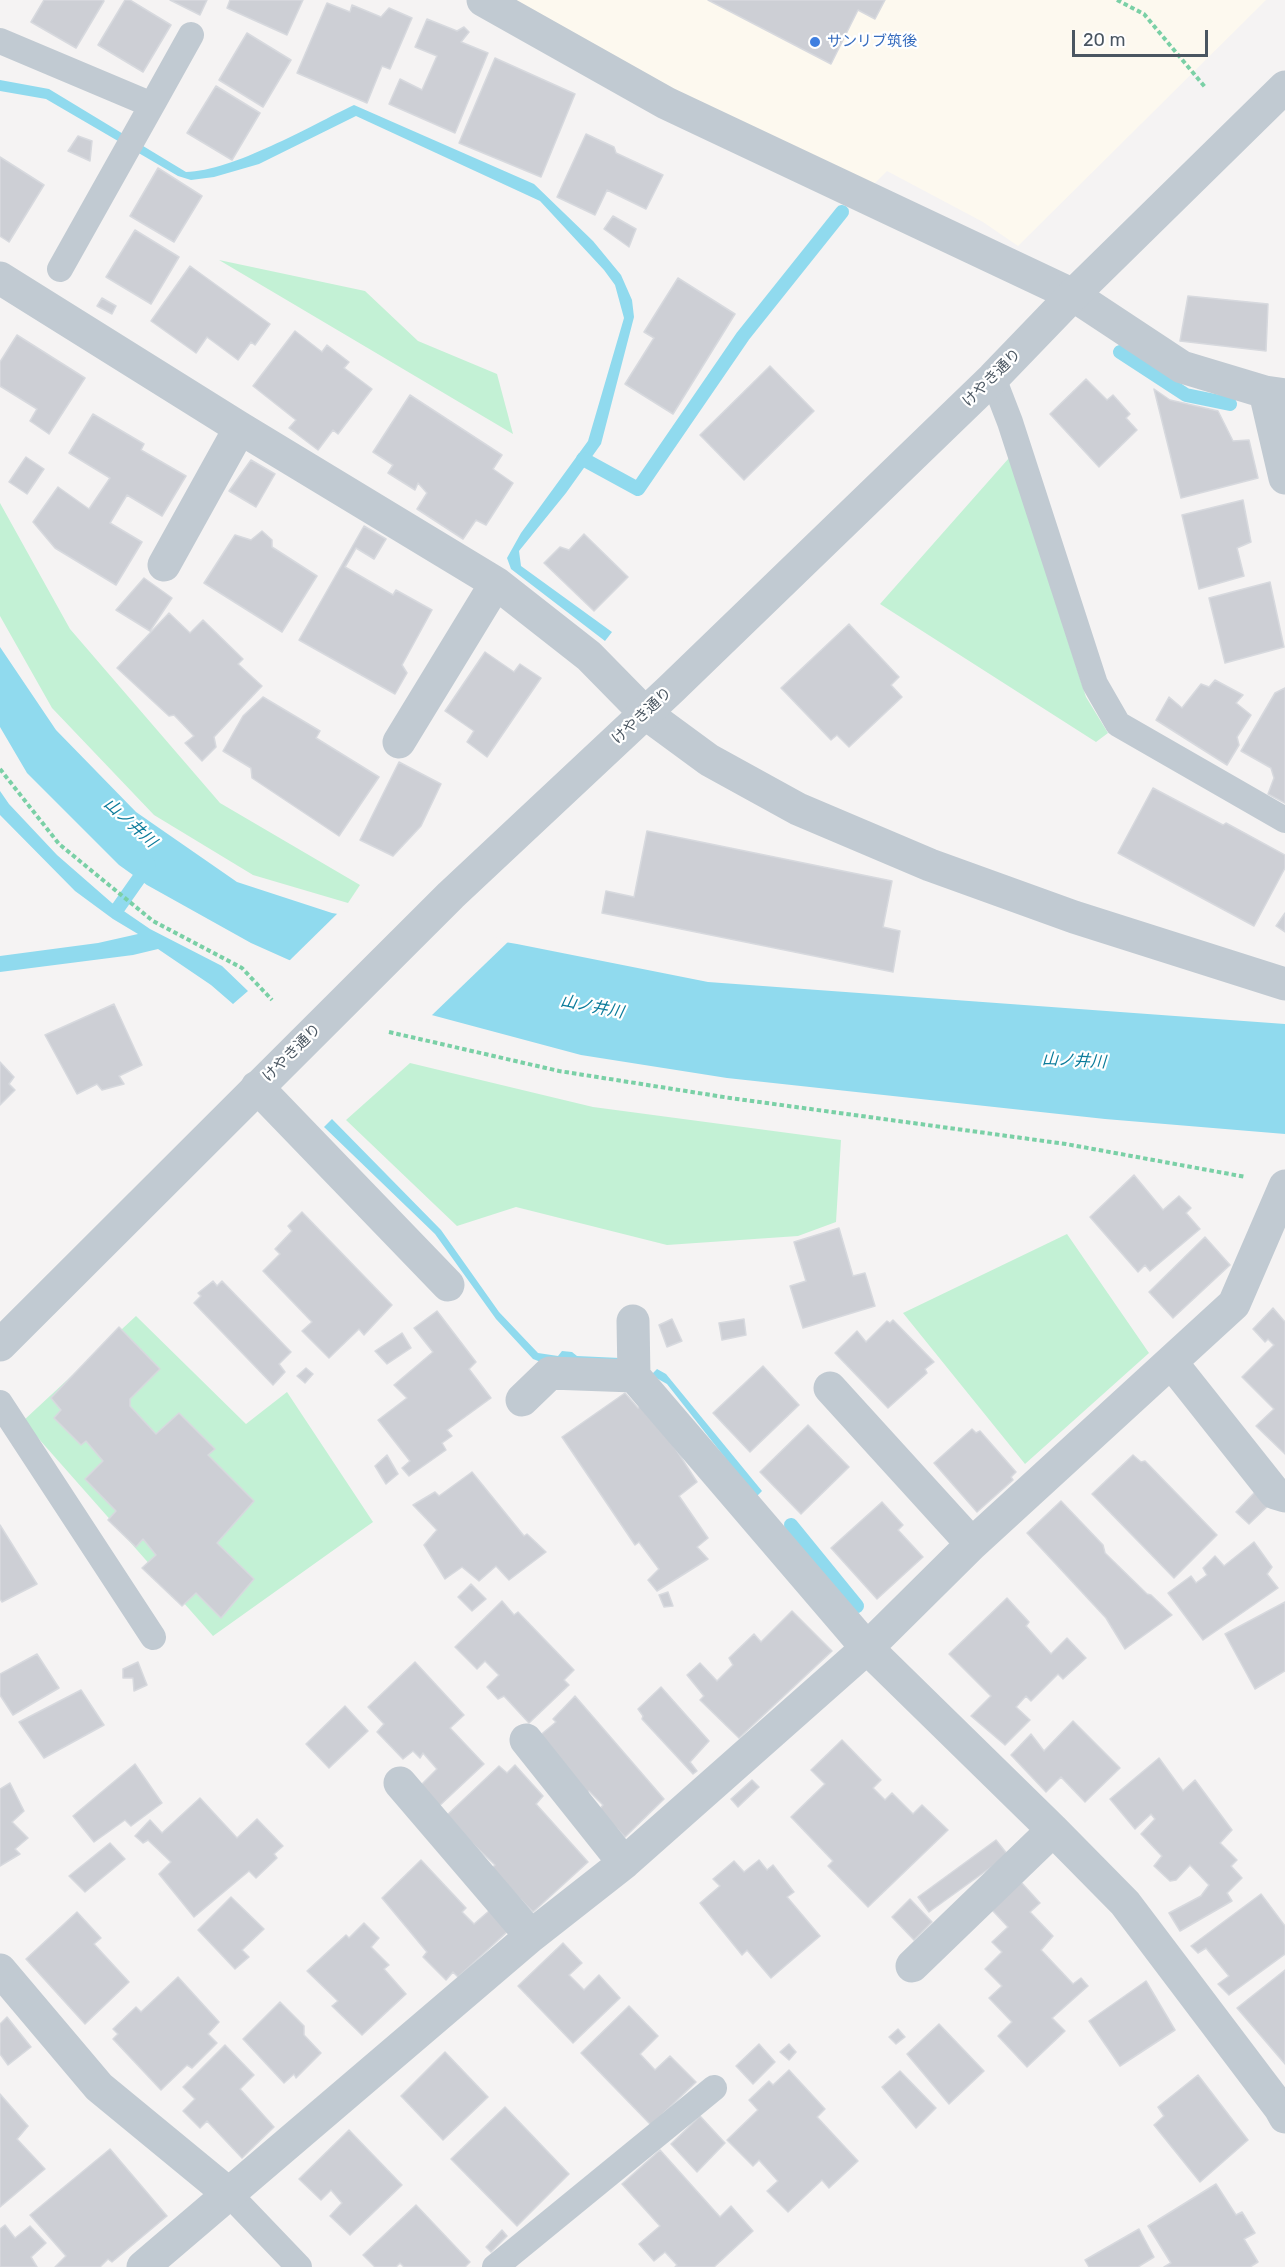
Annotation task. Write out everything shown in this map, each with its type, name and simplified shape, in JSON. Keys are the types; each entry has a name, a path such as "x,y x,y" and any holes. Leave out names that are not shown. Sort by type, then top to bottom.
{"street":[{"path":"483,0 666,103 1073,295 1182,367 1275,393 1285,478"},
{"name":"けやき通り","path":"0,1345 451,895 645,713 993,378 1073,295 1285,87"},
{"path":"0,278 240,428 496,583 589,656 645,713 709,760 798,809 930,865 1074,917 1285,984"},
{"path":"164,565 240,428"},
{"path":"399,742 496,583"},
{"path":"257,1087 448,1285"},
{"path":"142,2267 531,1936 624,1863 867,1648 972,1544 1234,1304 1285,1186"},
{"path":"633,1321 634,1376 867,1648 1125,1903 1285,2117"},
{"path":"1171,1362 1275,1494 1285,1496"},
{"path":"522,1400 550,1373 634,1376"},
{"path":"830,1388 972,1544"},
{"path":"526,1740 624,1863"},
{"path":"400,1783 531,1936"},
{"path":"912,1966 1053,1830"},
{"path":"0,1970 99,2087 229,2194"}],"lane":[{"path":"60,269 191,35"},
{"path":"0,41 153,105"},
{"path":"993,378 1010,422 1095,684 1118,724 1285,820"},
{"path":"0,1403 153,1637"},
{"path":"495,2267 714,2088"},
{"path":"229,2194 299,2267"}],"path":[{"path":"1117,0 1144,14 1205,87"},
{"path":"0,769 59,844 153,921 242,968 272,1000"},
{"path":"389,1032 559,1071 730,1098 1065,1144 1250,1178"}],"shaded area":[{"path":"512,0 1266,0 1018,246 983,222 887,171 871,187 659,82"}],"green space":[{"path":"219,260 365,291 418,341 497,374 513,434"},
{"path":"1009,458 1086,697 1108,733 1096,742 880,604"},
{"path":"0,503 70,629 220,803 360,885 348,903 253,875 154,815 52,708 0,616"},
{"path":"410,1063 593,1107 841,1140 836,1222 798,1236 667,1245 516,1207 457,1226 346,1120"},
{"path":"1067,1234 1149,1353 1025,1464 903,1313"},
{"path":"136,1316 246,1424 287,1392 373,1522 213,1636 23,1421"}],"water":[{"path":"0,80 49,89 186,172 205,170 248,156 354,105 534,184 593,241 621,275 632,300 634,317 601,444 566,493 519,551 521,566 612,632 605,641 511,569 507,558 521,533 588,441 624,318 615,285 540,201 356,116 259,164 214,177 191,180 178,176 46,99 0,91"},
{"name":"山ノ井川","path":"0,647 56,730 136,812 237,882 332,913 517,944 708,982 1285,1024 1285,1134 1105,1119 727,1078 581,1055 383,1002 251,943 147,885 119,865 27,773 0,727"},
{"path":"0,791 9,804 57,855 112,903 150,929 222,966 248,991 233,1004 211,985 158,949 133,955 0,972 0,956 98,943 138,934 75,891 0,815"},
{"path":"332,1119 441,1230 499,1312 538,1353 558,1356 562,1351 572,1352 577,1356 620,1358 620,1364 546,1364 533,1359 496,1319 435,1234 324,1127"},
{"path":"657,1369 666,1374 762,1491 756,1497 667,1384 651,1375"}],"pier":[{"path":"340,911 510,940 430,1017 382,1005 288,962"}],"building":[{"path":"44,0 104,1 76,48 31,22"},
{"path":"125,0 130,0 171,25 143,72 98,45"},
{"path":"170,0 207,0 200,15"},
{"path":"230,0 303,0 287,35 227,8"},
{"name":"サンリブ筑後","path":"708,0 885,0 875,19 858,10 831,64"},
{"path":"327,3 350,12 352,5 381,17 389,8 412,18 390,69 382,66 367,103 297,73"},
{"path":"427,19 457,31 464,27 469,32 461,42 488,53 455,133 389,104 400,79 422,90 437,56 415,47"},
{"path":"247,33 291,60 263,107 219,80"},
{"path":"495,58 575,94 541,177 459,143"},
{"path":"216,86 260,113 232,160 187,133"},
{"path":"586,134 614,147 616,153 663,175 646,209 607,190 595,215 557,197"},
{"path":"78,136 92,141 90,161 68,151"},
{"path":"0,157 44,185 9,242 0,236"},
{"path":"158,168 202,196 174,242 130,216"},
{"path":"613,216 636,229 629,247 604,229"},
{"path":"135,230 179,257 151,304 106,277"},
{"path":"190,266 270,324 255,345 251,342 238,360 207,337 196,353 151,321"},
{"path":"678,278 735,314 673,414 625,384 654,338 644,332"},
{"path":"1188,296 1268,304 1266,351 1180,341"},
{"path":"102,298 116,306 112,314 97,306"},
{"path":"295,331 322,352 327,345 349,362 344,368 372,389 338,434 333,430 318,450 289,428 296,420 253,386"},
{"path":"17,335 85,378 49,434 30,421 37,409 0,386 0,362"},
{"path":"770,366 814,411 744,480 700,435"},
{"path":"1086,379 1107,400 1113,395 1130,414 1126,418 1137,430 1099,467 1050,414"},
{"path":"1154,389 1170,400 1218,411 1233,441 1249,440 1258,478 1181,498"},
{"path":"410,395 502,455 493,469 513,483 486,525 476,520 463,539 417,509 427,493 418,483 415,490 388,473 393,465 373,452"},
{"path":"93,414 144,444 141,450 186,476 162,516 127,495 110,523 142,542 116,585 55,548 33,522 58,487 89,509 110,478 69,453"},
{"path":"26,457 44,469 27,494 9,482"},
{"path":"251,460 275,474 256,507 229,491"},
{"path":"1243,500 1251,542 1237,548 1244,576 1199,589 1182,515"},
{"path":"364,526 386,539 374,559 356,548 345,567 393,595 396,590 432,610 402,665 407,673 395,694 299,640"},
{"path":"262,531 272,540 272,547 317,576 282,632 204,583 235,535 251,540"},
{"path":"584,534 628,577 594,611 544,563 560,547 569,550"},
{"path":"144,578 172,598 150,631 116,610"},
{"path":"1270,582 1284,647 1225,663 1209,598"},
{"path":"169,613 190,633 203,620 243,659 238,664 262,686 214,737 216,747 202,761 185,743 194,736 174,715 169,716 117,668"},
{"path":"849,624 899,677 891,685 902,697 849,747 837,735 831,740 781,688"},
{"path":"485,652 514,672 520,664 541,678 487,757 467,742 474,731 445,711"},
{"path":"1215,680 1243,695 1236,703 1251,715 1237,737 1239,745 1227,765 1156,720 1169,697 1182,708 1201,684 1209,687"},
{"path":"1285,688 1285,803 1268,794 1274,778 1271,768 1241,751 1275,693"},
{"path":"263,697 320,731 316,738 379,777 339,836 252,778 251,768 223,751 243,716"},
{"path":"399,762 441,784 421,826 393,856 360,840"},
{"path":"1153,788 1223,825 1226,823 1285,855 1285,868 1254,926 1118,853"},
{"path":"647,831 892,881 883,927 900,931 893,972 602,913 606,891 634,897"},
{"path":"1285,913 1285,932 1276,926"},
{"path":"114,1004 142,1065 119,1076 124,1084 102,1090 97,1084 77,1094 45,1035"},
{"path":"0,1062 14,1077 9,1084 15,1090 0,1105"},
{"path":"1134,1175 1163,1210 1179,1196 1191,1208 1186,1213 1200,1229 1150,1271 1145,1265 1138,1272 1090,1217"},
{"path":"302,1212 392,1305 364,1335 359,1329 329,1358 302,1331 312,1322 263,1271 280,1254 275,1249 292,1231 288,1226"},
{"path":"839,1228 853,1276 865,1273 875,1306 803,1328 790,1286 806,1281 794,1242"},
{"path":"1205,1237 1230,1265 1173,1318 1149,1292"},
{"path":"213,1281 217,1286 222,1281 291,1352 279,1364 285,1372 273,1385 194,1303 201,1296 198,1293"},
{"path":"1273,1308 1285,1322 1285,1454 1256,1426 1274,1409 1242,1377 1274,1345 1268,1339 1265,1342 1253,1329"},
{"path":"437,1311 476,1362 469,1369 491,1398 447,1430 452,1436 442,1443 446,1450 409,1476 402,1468 410,1461 378,1420 407,1398 394,1385 433,1352 414,1328"},
{"path":"672,1319 682,1341 667,1347 659,1325"},
{"path":"744,1319 746,1335 722,1340 719,1323"},
{"path":"893,1320 934,1362 925,1369 927,1373 888,1408 835,1353 857,1331 866,1342 887,1321 890,1323"},
{"path":"119,1327 160,1369 130,1399 130,1406 156,1434 179,1413 215,1449 208,1455 254,1501 217,1543 254,1579 221,1618 196,1593 182,1606 142,1568 156,1555 143,1539 136,1547 108,1520 116,1511 85,1479 103,1461 86,1441 81,1445 54,1418 61,1410 51,1398"},
{"path":"402,1333 411,1348 387,1364 375,1351"},
{"path":"763,1366 799,1405 750,1452 713,1413"},
{"path":"306,1368 313,1374 305,1383 297,1376"},
{"path":"625,1393 638,1408 646,1403 697,1482 679,1496 708,1538 697,1547 708,1559 657,1591 648,1580 659,1569 639,1542 635,1545 562,1437"},
{"path":"808,1425 849,1467 801,1514 760,1472"},
{"path":"972,1429 976,1433 980,1431 1016,1472 1011,1477 1013,1480 977,1512 934,1463"},
{"path":"387,1455 398,1474 386,1484 375,1466"},
{"path":"1133,1455 1141,1462 1145,1461 1217,1535 1174,1578 1092,1494"},
{"path":"472,1472 524,1536 527,1534 546,1552 509,1580 496,1566 479,1581 462,1567 445,1579 424,1545 437,1530 413,1505 435,1492 439,1496"},
{"path":"1256,1491 1270,1504 1249,1524 1236,1512"},
{"path":"1061,1501 1103,1545 1105,1553 1172,1615 1125,1649 1106,1618 1027,1533"},
{"path":"882,1502 903,1525 898,1530 923,1557 877,1599 831,1548"},
{"path":"0,1525 37,1584 2,1602 0,1599"},
{"path":"1254,1542 1272,1567 1267,1574 1278,1588 1203,1640 1168,1593 1191,1576 1196,1583 1207,1575 1203,1568 1215,1556 1224,1566"},
{"path":"471,1584 486,1599 472,1611 458,1597"},
{"path":"668,1592 673,1606 664,1607 659,1595"},
{"path":"1007,1598 1029,1622 1026,1626 1051,1654 1067,1638 1086,1658 1063,1679 1058,1674 1031,1701 1026,1696 1016,1707 1030,1720 1005,1745 971,1716 991,1696 949,1654"},
{"path":"502,1601 514,1615 518,1612 574,1670 564,1680 569,1685 529,1723 504,1696 498,1699 487,1687 499,1675 485,1661 477,1669 455,1647"},
{"path":"1285,1602 1285,1671 1255,1689 1225,1634"},
{"path":"792,1611 832,1651 739,1738 700,1700 704,1696 687,1675 700,1663 717,1681 733,1665 729,1658 754,1634 761,1642"},
{"path":"37,1654 59,1688 13,1715 0,1695 0,1674"},
{"path":"138,1662 147,1685 134,1691 133,1678 123,1678 123,1669"},
{"path":"415,1662 464,1715 450,1728 484,1764 437,1808 419,1787 437,1769 423,1753 420,1758 413,1751 403,1759 377,1732 384,1724 368,1707"},
{"path":"661,1687 709,1741 690,1762 697,1771 693,1774 642,1719 643,1716 638,1709"},
{"path":"81,1690 104,1725 44,1758 19,1722"},
{"path":"575,1696 664,1799 625,1837 599,1810 603,1805 589,1791 585,1796 538,1737 556,1722 553,1719"},
{"path":"345,1706 368,1731 329,1768 306,1744"},
{"path":"1073,1721 1120,1768 1085,1802 1061,1777 1046,1792 1011,1755 1031,1734 1044,1751"},
{"path":"842,1740 881,1780 873,1788 885,1800 892,1793 913,1814 922,1805 948,1830 868,1907 828,1866 833,1861 791,1817 825,1784 811,1770"},
{"path":"1159,1758 1183,1791 1195,1780 1232,1830 1220,1843 1237,1860 1231,1866 1242,1878 1227,1893 1232,1901 1180,1931 1169,1913 1201,1896 1209,1885 1190,1865 1176,1880 1170,1881 1154,1866 1162,1856 1141,1834 1155,1819 1151,1814 1135,1829 1110,1799"},
{"path":"135,1764 162,1803 131,1826 125,1820 94,1842 73,1816"},
{"path":"515,1765 543,1796 536,1804 588,1862 533,1912 491,1869 495,1865 445,1817 499,1766 507,1773"},
{"path":"752,1780 759,1787 738,1807 731,1799"},
{"path":"10,1783 24,1811 12,1822 28,1838 15,1849 20,1854 0,1866 0,1789"},
{"path":"200,1798 237,1838 257,1819 283,1846 274,1854 277,1858 256,1878 249,1871 194,1917 159,1874 171,1862 148,1840 143,1843 135,1836 150,1820 162,1833"},
{"path":"996,1840 1008,1855 929,1912 918,1897"},
{"path":"110,1843 125,1859 85,1892 69,1876"},
{"path":"421,1860 466,1908 462,1912 474,1924 489,1911 508,1931 458,1977 453,1972 446,1980 423,1957 427,1952 382,1898"},
{"path":"759,1860 767,1870 773,1865 794,1892 787,1897 820,1936 771,1978 747,1950 742,1955 700,1903 720,1886 713,1879 734,1861 744,1872"},
{"path":"1020,1881 1040,1903 1030,1912 1053,1936 1041,1950 1073,1984 1081,1978 1088,1986 1052,2018 1065,2031 1027,2067 998,2036 1012,2022 989,1998 1002,1986 985,1969 1002,1952 992,1942 1008,1927 992,1910"},
{"path":"1261,1894 1285,1926 1285,1954 1229,1995 1218,1984 1229,1976 1206,1948 1198,1953 1191,1946"},
{"path":"231,1897 264,1929 242,1950 249,1957 235,1969 198,1930"},
{"path":"910,1899 932,1922 914,1940 892,1917"},
{"path":"77,1912 101,1938 94,1944 129,1982 85,2024 26,1959"},
{"path":"364,1923 379,1938 371,1947 389,1965 384,1969 406,1994 362,2035 332,2006 338,2001 307,1971 346,1935 349,1938"},
{"path":"563,1943 582,1963 569,1975 584,1990 599,1975 620,1998 573,2043 518,1986"},
{"path":"1285,1970 1285,2064 1237,2008"},
{"path":"178,1977 219,2022 208,2034 217,2043 192,2068 187,2065 161,2090 113,2039 118,2034 113,2029 136,2007 141,2012"},
{"path":"1146,1981 1175,2030 1120,2066 1089,2021"},
{"path":"280,2002 304,2026 304,2035 321,2053 296,2078 294,2074 284,2083 243,2039"},
{"path":"629,2006 658,2036 640,2054 655,2070 670,2056 696,2082 651,2125 581,2053"},
{"path":"7,2017 31,2047 8,2065 0,2054 0,2024"},
{"path":"939,2024 984,2071 949,2104 907,2054"},
{"path":"898,2029 905,2037 896,2044 889,2037"},
{"path":"759,2044 775,2062 753,2084 736,2066"},
{"path":"789,2044 796,2052 789,2060 780,2052"},
{"path":"225,2045 254,2075 240,2089 274,2127 242,2158 207,2121 200,2128 183,2111 195,2099 183,2087"},
{"path":"445,2052 488,2097 443,2140 401,2096"},
{"path":"789,2070 825,2109 817,2117 858,2161 829,2188 822,2180 788,2212 767,2191 778,2181 759,2160 753,2166 727,2140 758,2110 749,2100 769,2081 773,2085"},
{"path":"900,2071 936,2108 916,2128 882,2087"},
{"path":"1198,2075 1248,2140 1200,2182 1154,2125 1164,2116 1158,2107"},
{"path":"0,2094 28,2126 17,2139 45,2169 0,2207"},
{"path":"505,2107 569,2174 517,2226 451,2159"},
{"path":"700,2116 725,2143 697,2172 671,2144"},
{"path":"349,2130 402,2185 350,2235 330,2216 342,2203 331,2190 321,2200 299,2179"},
{"path":"110,2149 167,2216 112,2262 108,2259 100,2267 55,2267 66,2256 30,2215"},
{"path":"660,2150 720,2217 731,2206 753,2231 714,2267 675,2267 677,2265 665,2252 654,2261 639,2244 660,2226 622,2184"},
{"path":"1216,2184 1236,2215 1242,2212 1255,2233 1244,2239 1258,2262 1250,2267 1164,2267 1171,2263 1148,2226"},
{"path":"416,2205 470,2262 465,2267 404,2267 400,2263 396,2267 375,2267 363,2255"},
{"path":"5,2225 15,2238 30,2226 46,2243 31,2257 37,2267 0,2267 0,2229"},
{"path":"1139,2229 1154,2257 1138,2267 1089,2267 1085,2260"},
{"path":"502,2230 507,2236 491,2252 486,2247"}],"waterway":[{"path":"583,459 638,489 743,336 842,212"},
{"path":"1120,352 1186,395 1230,404"},
{"path":"116,911 149,864"},
{"path":"791,1525 857,1606"}],"place":[{"name":"サンリブ筑後","path":"815,42"}]}
